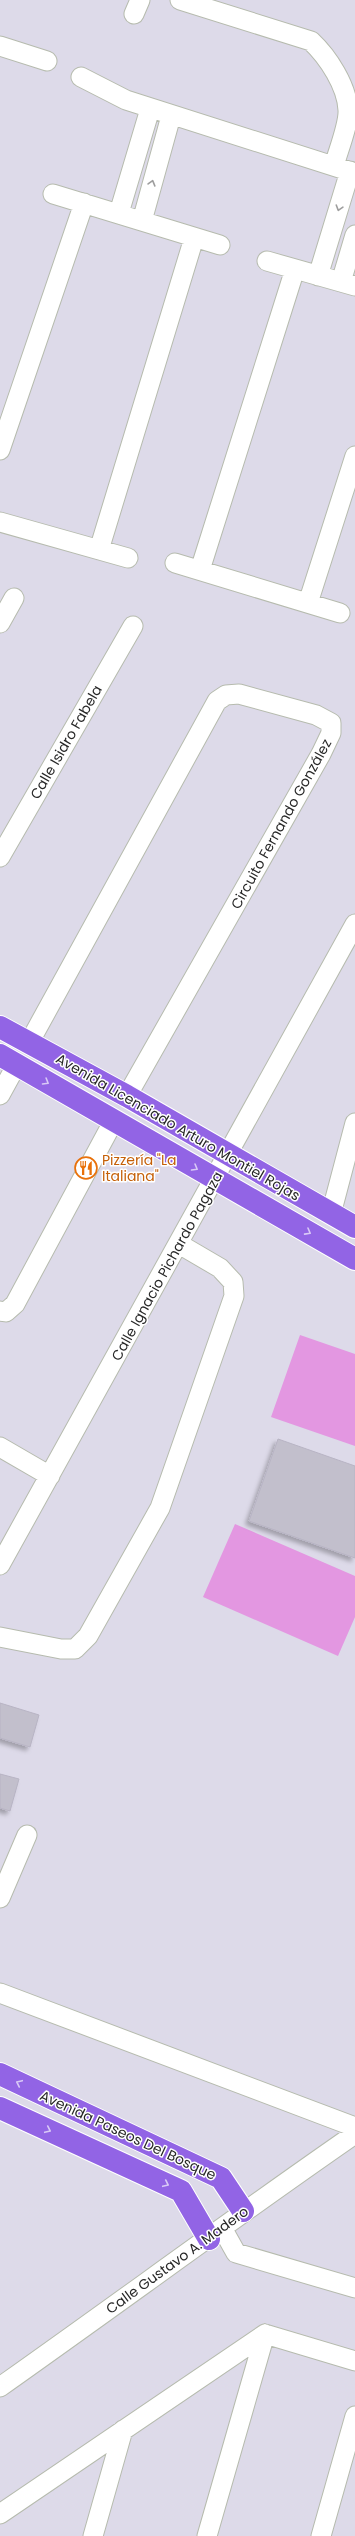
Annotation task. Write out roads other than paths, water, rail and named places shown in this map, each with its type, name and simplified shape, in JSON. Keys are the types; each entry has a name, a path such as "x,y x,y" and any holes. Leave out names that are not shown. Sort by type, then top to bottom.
{"main road":[{"name":"Avenida Licenciado Arturo Montiel Rojas","path":"0,1027 127,1096 228,1156 355,1227"},
{"name":"Avenida Licenciado Arturo Montiel Rojas","path":"8,1060 113,1122 355,1259"},
{"name":"Avenida Paseos Del Bosque","path":"0,2074 221,2178 244,2211"},
{"name":"Avenida Paseos Del Bosque","path":"0,2108 180,2191 216,2233"}],"street":[{"path":"180,0 311,41 322,51 346,96 349,111 346,170 318,276"},
{"path":"0,46 47,61"},
{"path":"81,77 126,100 150,109 346,170"},
{"path":"119,213 150,109"},
{"path":"142,221 171,116"},
{"path":"53,194 220,245"},
{"path":"0,450 84,204"},
{"path":"267,261 348,284 355,235"},
{"path":"99,550 194,238"},
{"path":"200,570 295,269"},
{"path":"308,603 355,456"},
{"path":"0,522 128,558"},
{"path":"175,563 340,613"},
{"path":"0,623 14,598"},
{"name":"Calle Isidro Fabela","path":"0,857 133,626"},
{"name":"Circuito Fernando González","path":"29,1043 217,701 226,695 239,694 316,715 331,723 331,733 321,754 127,1096"},
{"name":"Calle Ignacio Pichardo Pagaza","path":"0,1565 215,1180 355,924"},
{"path":"0,1095 8,1060"},
{"path":"0,1311 6,1312 15,1304 113,1122"},
{"path":"332,1214 355,1123"},
{"path":"0,1637 61,1649 75,1648 88,1636 160,1508 234,1296 233,1282 220,1268 179,1244"},
{"path":"0,1447 50,1476"},
{"path":"0,1898 26,1835"},
{"path":"0,1993 355,2127"},
{"name":"Calle Gustavo A. Madero","path":"0,2387 216,2233 244,2211 355,2134"},
{"path":"216,2233 236,2253 355,2288"},
{"path":"265,2334 355,2361"},
{"path":"0,2514 265,2334"},
{"path":"207,2536 265,2334"},
{"path":"321,2536 355,2416"},
{"path":"93,2536 123,2430"}],"place":[{"name":"Pizzería \"La Italiana\"","path":"86,1168"}]}
